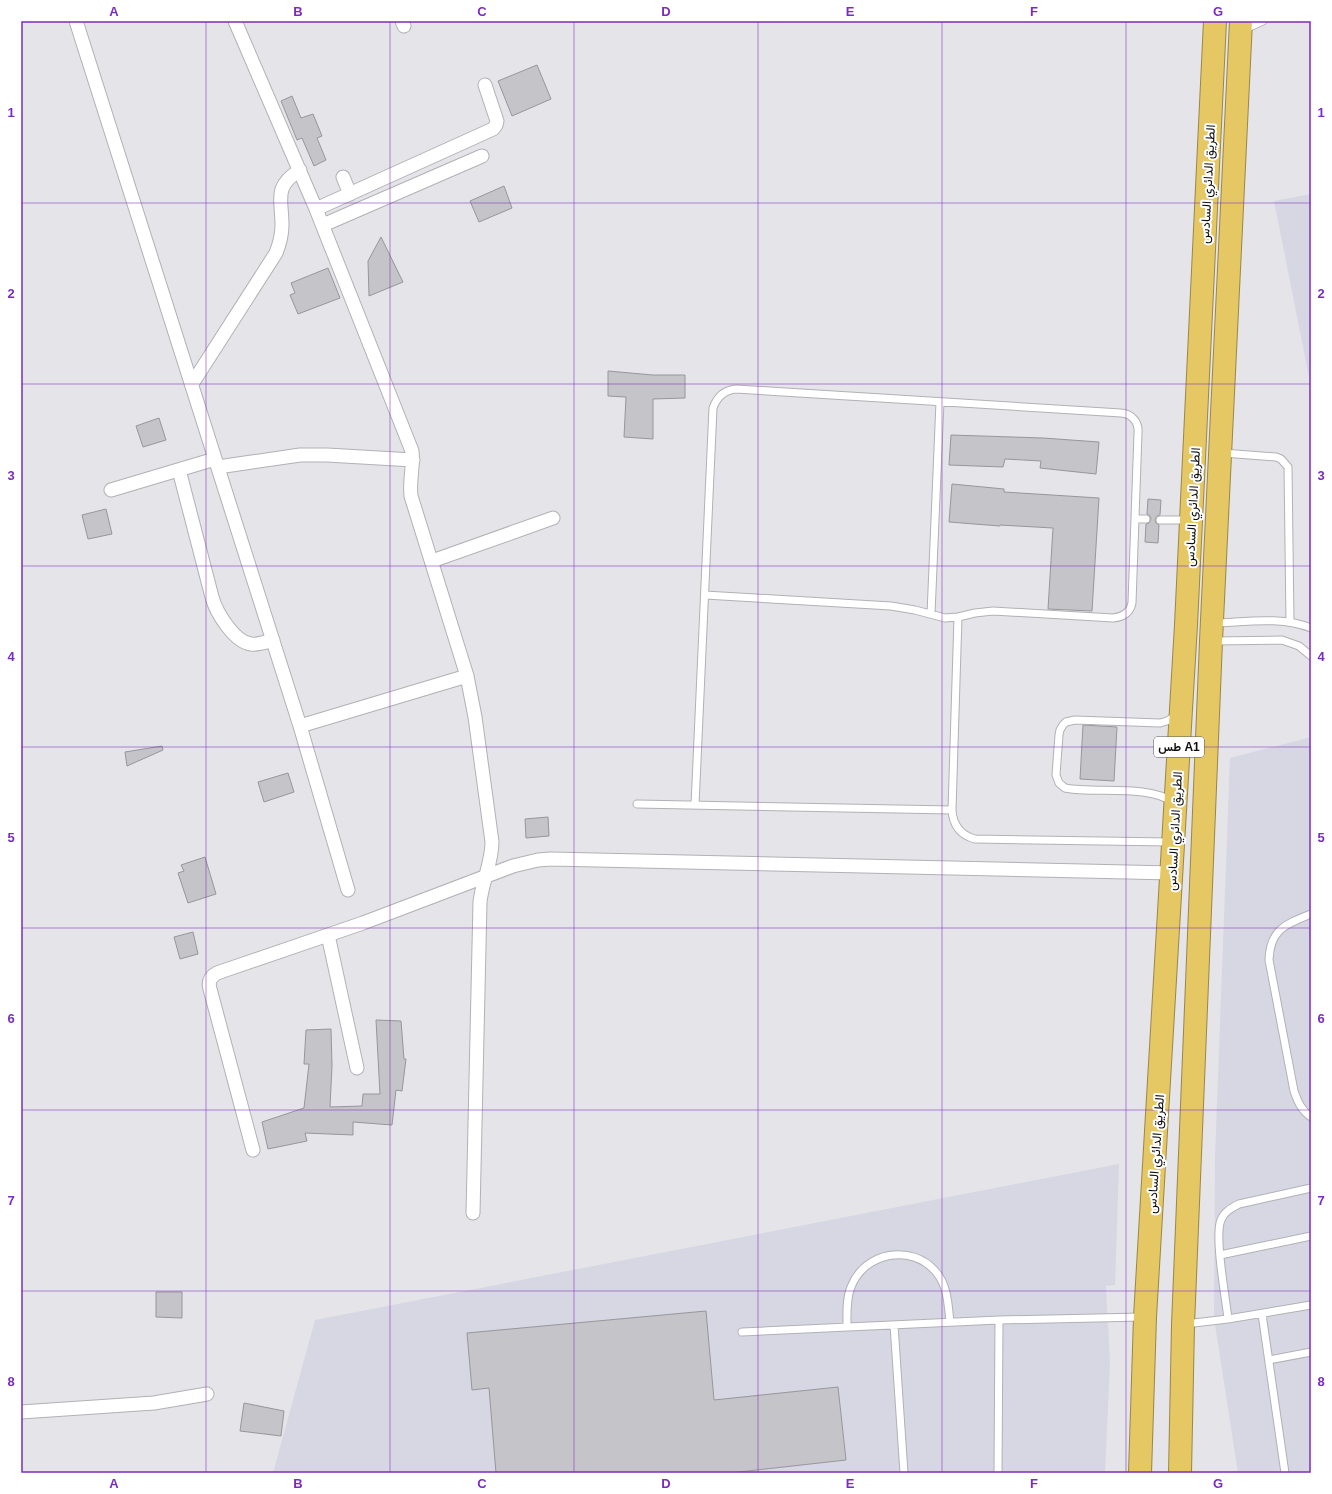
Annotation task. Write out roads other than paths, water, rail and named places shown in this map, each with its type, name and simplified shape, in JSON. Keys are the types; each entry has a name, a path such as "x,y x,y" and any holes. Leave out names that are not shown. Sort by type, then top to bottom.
{"highway":[{"name":"الطريق الدائري السادس","path":"1140,1473 1145,1317 1186,633 1215,21"},
{"name":"الطريق الدائري السادس","path":"1180,1473 1183,1325 1211,632 1241,26"},
{"path":"1186,633 1211,632"}],"street":[{"path":"76,21 300,726 348,890"},
{"path":"236,21 323,225 409,444 413,460 411,496 467,676 475,717 492,842 490,865 485,876 480,902 473,1213"},
{"path":"316,209 494,129 497,121 485,85"},
{"path":"323,225 482,156"},
{"path":"192,384 276,252 282,234 280,199 282,190 285,182 290,176 300,170"},
{"path":"343,177 350,194"},
{"path":"111,490 179,470 217,463 283,456 313,454 413,460"},
{"path":"179,470 212,597 219,615 239,639 245,643 252,645 273,640"},
{"path":"432,561 552,518"},
{"path":"300,726 467,676"},
{"path":"253,1150 210,989 209,982 211,978 217,973 328,936 485,876 524,863 551,859 1172,873"},
{"path":"328,936 357,1068"},
{"path":"21,1412 154,1403 207,1394"}],"lane":[{"path":"1241,26 1263,21"},
{"path":"695,805 713,408 716,399 724,392 736,389 1121,412 1130,416 1137,423 1132,603 1130,610 1123,616 1113,618 993,611 980,612 958,618 945,618 891,606 705,595"},
{"path":"931,614 940,402"},
{"path":"1219,452 1276,457 1281,459 1288,467 1290,622"},
{"path":"1135,519 1146,519"},
{"path":"1160,520 1191,520"},
{"path":"958,618 952,818 959,831 970,838 975,839 1174,842"},
{"path":"1211,632 1278,621 1290,622 1311,628"},
{"path":"1211,632 1282,640 1299,646 1311,656"},
{"path":"1176,806 1170,800 1156,793 1065,788 1059,783 1056,775 1060,730 1066,722 1075,720 1160,723 1175,717 1181,711"},
{"path":"637,804 952,810"},
{"path":"1311,914 1288,923 1281,928 1272,942 1269,960 1294,1091 1298,1103 1305,1113 1311,1117"},
{"path":"1228,1319 1218,1235 1218,1227 1221,1220 1231,1208 1239,1204 1311,1188"},
{"path":"1220,1255 1311,1236"},
{"path":"847,1326 850,1287 856,1276 865,1266 876,1259 889,1255 902,1254 921,1260 936,1272 943,1283 947,1296 950,1322"},
{"path":"1183,1325 1262,1314 1311,1305"},
{"path":"1262,1314 1285,1473"},
{"path":"742,1332 999,1320 1145,1317"},
{"path":"998,1473 999,1320"},
{"path":"894,1324 904,1473"},
{"path":"1269,1360 1311,1352"}]}
